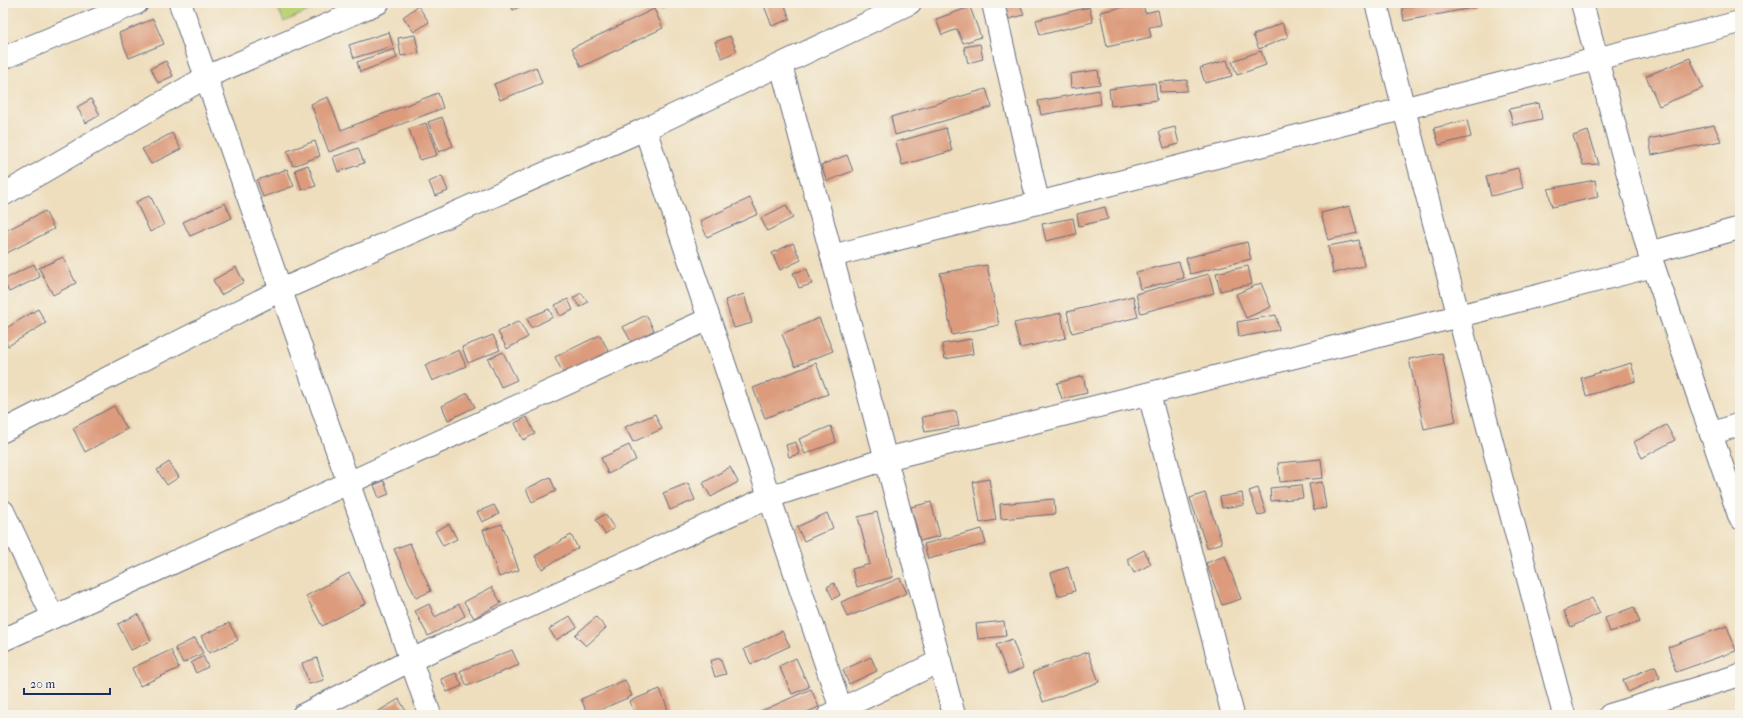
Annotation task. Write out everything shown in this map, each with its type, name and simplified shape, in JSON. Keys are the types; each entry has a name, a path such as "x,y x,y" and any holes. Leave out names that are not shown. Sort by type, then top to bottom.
{"street":[{"path":"3,58 137,3"},
{"path":"180,3 430,715"},
{"path":"3,196 206,78 378,3"},
{"path":"3,432 281,290 645,129 910,3"},
{"path":"993,3 1038,202"},
{"path":"1376,3 1564,715"},
{"path":"1582,3 1651,260 1740,518"},
{"path":"832,256 1740,22"},
{"path":"781,65 954,715"},
{"path":"645,129 769,497 837,713 940,661"},
{"path":"304,715 411,660 769,497 886,459 1459,316 1651,260 1740,228"},
{"path":"3,640 709,319"},
{"path":"1149,394 1233,715"},
{"path":"1711,434 1740,424"},
{"path":"3,511 53,617"},
{"path":"1610,715 1740,675"}],"green space":[{"path":"276,3 325,3 284,22"}],"building":[{"path":"510,3 527,3 513,10"},
{"path":"658,3 673,3 662,9"},
{"path":"763,3 784,3 790,19 772,26"},
{"path":"1004,3 1020,3 1024,15 1009,19"},
{"path":"1143,3 1145,13 1158,10 1161,25 1149,27 1151,37 1107,47 1100,12"},
{"path":"1429,3 1477,3 1477,7 1404,21 1402,8"},
{"path":"418,6 429,22 414,32 403,17"},
{"path":"970,7 981,37 963,43 957,29 942,35 936,19"},
{"path":"1089,7 1093,22 1040,35 1036,20"},
{"path":"654,9 663,28 581,67 572,48"},
{"path":"153,19 164,44 129,58 119,33"},
{"path":"1282,23 1288,37 1259,49 1253,35"},
{"path":"389,32 393,46 354,58 349,45"},
{"path":"415,35 419,53 401,56 398,38"},
{"path":"730,36 737,51 722,58 715,42"},
{"path":"980,44 983,59 968,63 964,47"},
{"path":"394,49 397,58 360,72 357,62"},
{"path":"1261,51 1266,65 1237,75 1232,61"},
{"path":"1690,58 1703,88 1659,106 1646,76"},
{"path":"1227,60 1232,76 1205,83 1200,68"},
{"path":"166,61 173,76 158,83 151,68"},
{"path":"536,67 542,83 500,100 494,84"},
{"path":"1098,70 1100,84 1071,88 1070,74"},
{"path":"1187,80 1187,91 1160,92 1159,82"},
{"path":"1155,83 1157,100 1111,106 1109,89"},
{"path":"986,89 992,107 895,135 891,117"},
{"path":"1099,90 1101,104 1041,115 1038,101"},
{"path":"438,93 443,108 329,152 311,104 328,97 341,130"},
{"path":"91,99 100,115 86,123 77,107"},
{"path":"1539,103 1542,119 1513,125 1509,109"},
{"path":"442,117 453,146 439,152 428,122"},
{"path":"1467,120 1471,137 1439,145 1434,128"},
{"path":"426,123 437,155 420,160 409,129"},
{"path":"1714,125 1721,141 1652,155 1649,139"},
{"path":"1175,127 1179,144 1164,148 1159,131"},
{"path":"946,128 952,151 902,165 896,142"},
{"path":"1588,131 1599,164 1583,165 1573,136"},
{"path":"172,133 181,149 151,164 142,149"},
{"path":"315,141 320,156 293,166 287,151"},
{"path":"358,148 364,163 338,172 333,157"},
{"path":"847,155 853,171 827,181 821,165"},
{"path":"308,165 316,186 302,190 295,170"},
{"path":"1518,168 1523,188 1491,196 1486,176"},
{"path":"287,169 294,186 263,197 257,180"},
{"path":"442,176 448,191 435,196 429,182"},
{"path":"1595,180 1598,197 1552,207 1548,189"},
{"path":"150,195 164,225 150,232 136,202"},
{"path":"750,198 758,214 707,237 700,221"},
{"path":"225,203 232,218 190,236 183,222"},
{"path":"786,205 793,218 767,231 761,218"},
{"path":"1350,206 1357,233 1328,240 1321,213"},
{"path":"1105,207 1108,219 1079,226 1077,214"},
{"path":"45,211 54,229 3,255 3,232"},
{"path":"1073,218 1076,234 1046,241 1042,224"},
{"path":"1359,240 1364,266 1333,273 1328,246"},
{"path":"1247,242 1251,259 1190,274 1186,258"},
{"path":"793,243 801,260 780,270 772,253"},
{"path":"63,257 76,283 53,295 39,268"},
{"path":"1179,262 1184,278 1140,289 1136,272"},
{"path":"34,264 40,277 9,292 3,280"},
{"path":"987,265 999,325 952,335 940,273"},
{"path":"1248,266 1252,284 1220,291 1216,273"},
{"path":"236,267 244,282 221,295 213,280"},
{"path":"807,269 812,284 799,288 793,273"},
{"path":"1209,274 1214,293 1141,313 1136,294"},
{"path":"1261,283 1271,307 1246,318 1236,294"},
{"path":"581,293 588,302 580,307 573,298"},
{"path":"744,294 752,323 734,328 725,300"},
{"path":"1133,296 1138,317 1072,333 1067,312"},
{"path":"568,299 573,310 560,316 555,305"},
{"path":"38,309 46,323 8,346 3,338 3,330"},
{"path":"549,309 553,317 531,328 527,318"},
{"path":"1061,313 1066,338 1020,348 1014,323"},
{"path":"646,315 654,330 632,343 623,327"},
{"path":"1276,315 1279,330 1239,337 1237,322"},
{"path":"819,318 833,351 795,366 782,334"},
{"path":"519,321 528,337 507,349 498,332"},
{"path":"493,335 500,350 468,363 462,347"},
{"path":"600,335 609,352 564,375 555,357"},
{"path":"971,339 973,354 945,359 942,344"},
{"path":"459,350 466,366 432,381 425,365"},
{"path":"503,352 517,380 501,387 488,359"},
{"path":"1442,353 1456,422 1424,429 1409,359"},
{"path":"816,363 828,394 765,418 753,388"},
{"path":"1631,363 1636,381 1586,396 1581,378"},
{"path":"1083,376 1087,393 1062,399 1057,383"},
{"path":"468,393 475,407 448,420 442,406"},
{"path":"114,406 127,429 85,452 73,428"},
{"path":"956,411 959,426 925,432 922,417"},
{"path":"655,414 662,429 633,442 625,427"},
{"path":"527,417 535,434 523,440 515,423"},
{"path":"1666,425 1675,440 1642,458 1634,442"},
{"path":"831,426 836,442 805,454 799,439"},
{"path":"796,442 799,454 789,457 786,445"},
{"path":"629,445 636,460 608,474 601,458"},
{"path":"1321,459 1323,478 1280,482 1278,463"},
{"path":"169,462 179,477 167,485 157,470"},
{"path":"730,467 738,482 711,497 703,483"},
{"path":"550,477 556,491 532,502 526,489"},
{"path":"989,479 996,520 980,523 973,482"},
{"path":"384,481 389,494 379,498 374,485"},
{"path":"1322,482 1326,508 1314,510 1309,484"},
{"path":"688,483 695,500 670,510 663,493"},
{"path":"1301,485 1303,498 1271,501 1270,488"},
{"path":"1258,488 1266,513 1258,516 1249,491"},
{"path":"1205,493 1222,543 1207,548 1190,498"},
{"path":"1242,493 1244,505 1222,508 1220,497"},
{"path":"1054,499 1055,514 1001,519 1000,504"},
{"path":"931,502 940,536 920,541 911,507"},
{"path":"494,505 499,514 482,522 477,512"},
{"path":"877,512 893,577 857,587 852,569 870,564 858,517"},
{"path":"827,513 833,528 804,541 797,527"},
{"path":"605,514 614,528 605,534 596,520"},
{"path":"449,524 457,539 443,546 435,531"},
{"path":"502,524 519,570 499,577 483,530"},
{"path":"982,529 986,544 928,559 924,544"},
{"path":"571,535 578,548 542,569 535,556"},
{"path":"410,543 431,591 416,598 394,549"},
{"path":"1144,550 1151,564 1134,573 1127,559"},
{"path":"1225,556 1241,599 1222,605 1206,563"},
{"path":"1068,567 1075,591 1058,596 1051,573"},
{"path":"349,573 366,603 322,626 306,596"},
{"path":"900,578 907,593 847,617 841,602"},
{"path":"834,583 840,595 833,599 827,587"},
{"path":"492,587 501,603 474,618 464,602"},
{"path":"1592,598 1600,613 1571,627 1564,611"},
{"path":"429,604 435,617 459,604 465,616 428,636 415,611"},
{"path":"1634,607 1640,622 1610,632 1605,618"},
{"path":"138,614 151,641 131,650 118,624"},
{"path":"570,616 577,627 556,640 549,629"},
{"path":"596,617 606,628 586,646 575,635"},
{"path":"1004,621 1006,636 978,639 976,624"},
{"path":"229,623 238,640 209,653 201,636"},
{"path":"1727,626 1736,651 1676,672 1668,647"},
{"path":"782,631 790,646 751,664 744,649"},
{"path":"195,638 203,653 183,663 175,648"},
{"path":"1012,639 1023,668 1008,675 996,645"},
{"path":"171,650 179,668 140,686 132,668"},
{"path":"512,650 519,665 467,686 460,671"},
{"path":"1088,652 1099,682 1043,702 1033,672"},
{"path":"203,656 208,667 196,673 191,663"},
{"path":"871,657 877,671 849,684 843,670"},
{"path":"317,658 324,680 309,684 302,663"},
{"path":"720,658 726,674 715,677 710,661"},
{"path":"796,658 809,687 792,694 779,666"},
{"path":"1655,666 1660,678 1628,692 1623,680"},
{"path":"456,673 462,686 447,692 441,679"},
{"path":"625,680 632,696 588,715 581,699"},
{"path":"660,689 670,715 635,715 630,701"},
{"path":"811,689 819,707 800,715 760,715 759,712"},
{"path":"399,699 408,715 372,715"}]}
